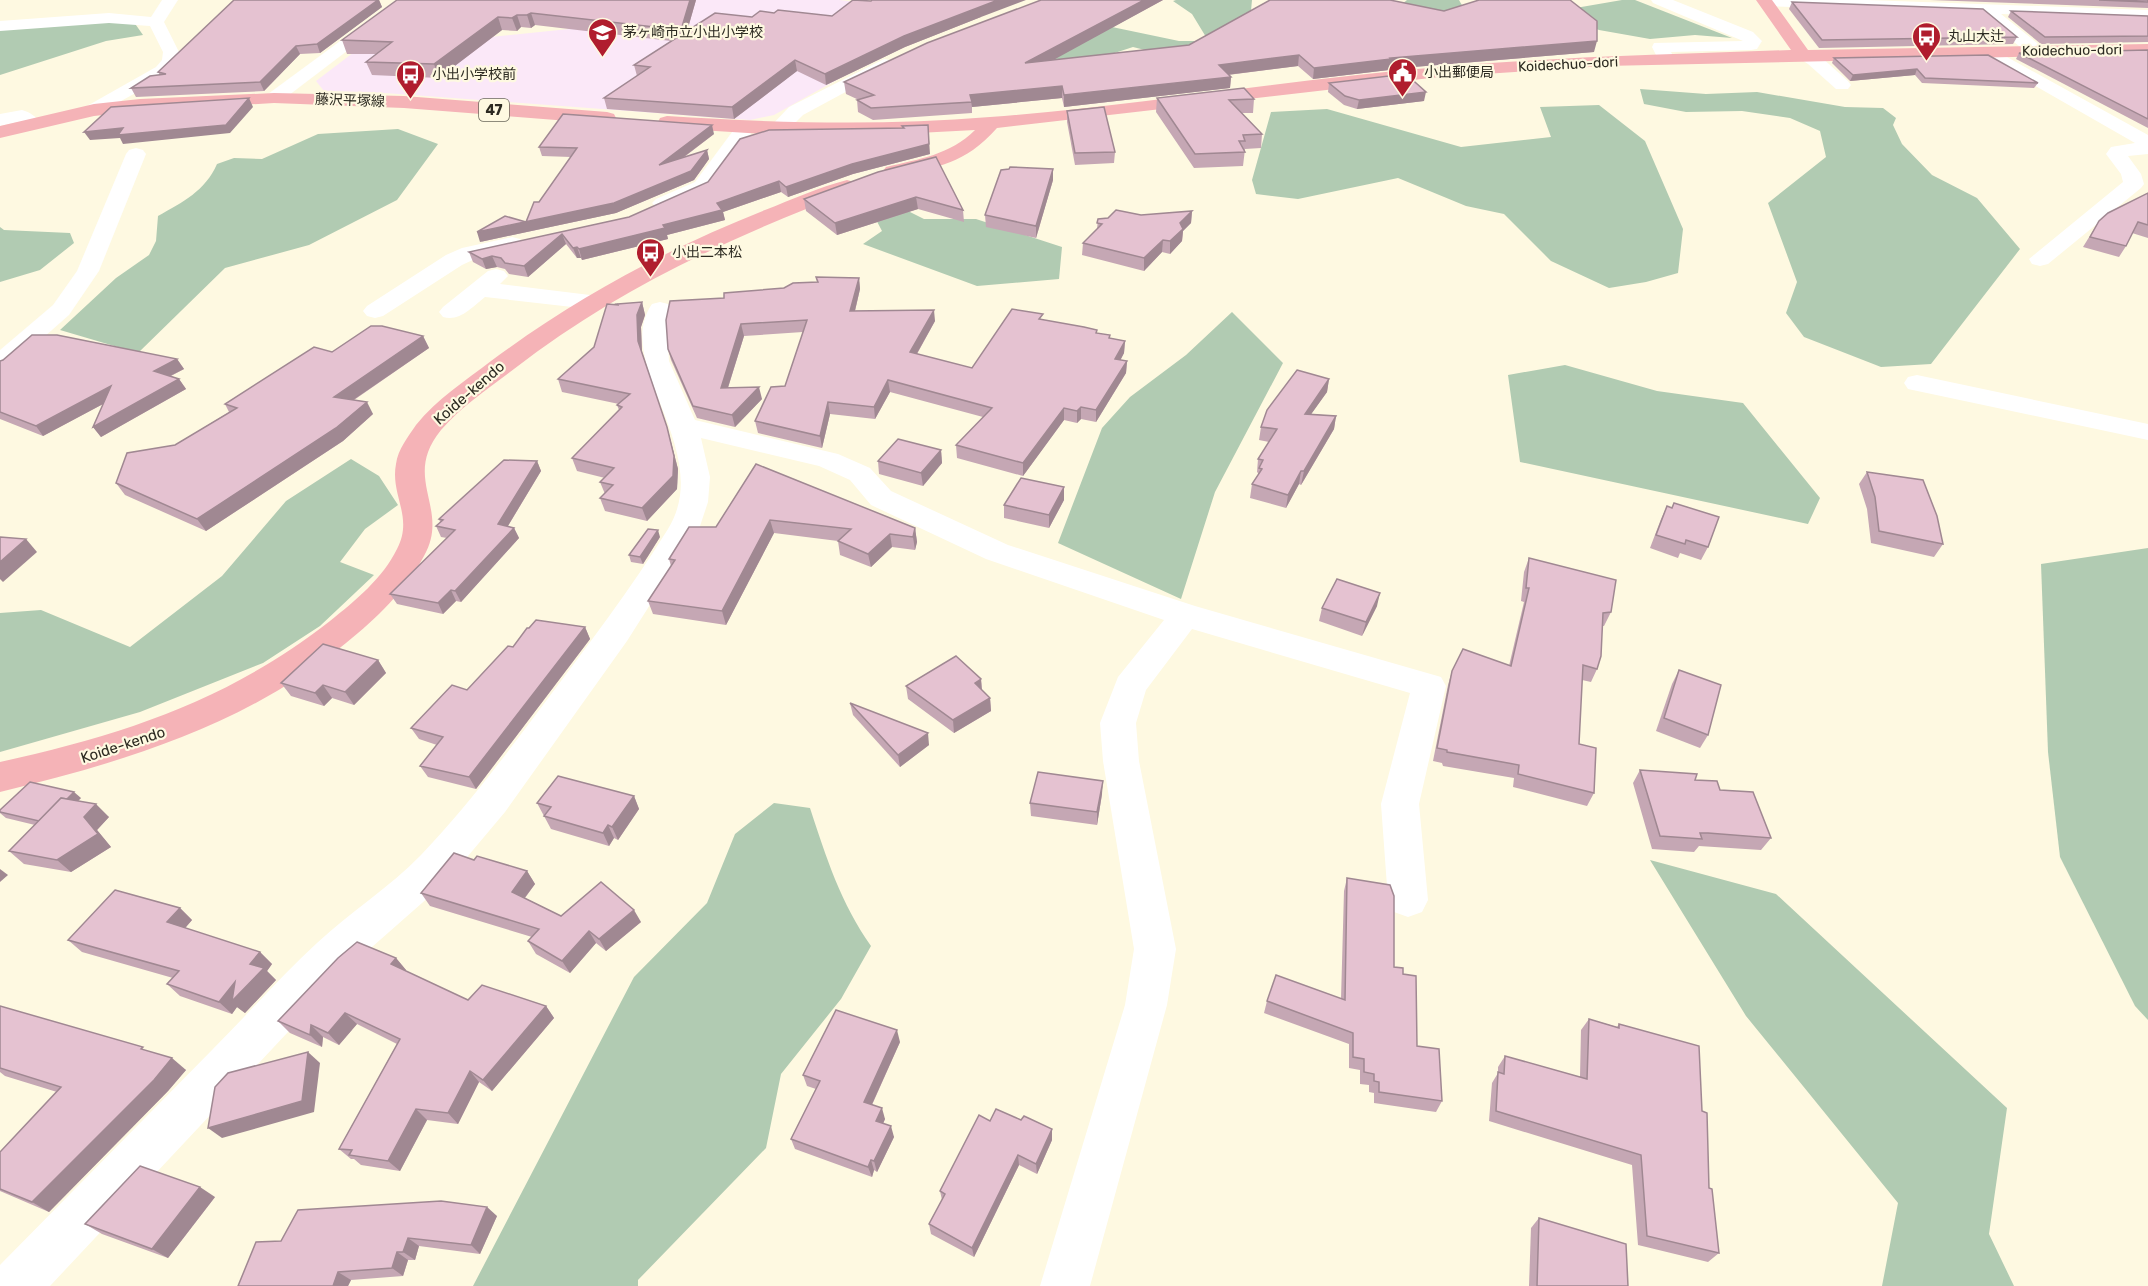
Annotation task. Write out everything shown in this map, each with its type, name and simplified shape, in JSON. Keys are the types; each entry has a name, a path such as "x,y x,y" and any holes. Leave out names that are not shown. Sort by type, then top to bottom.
{"main road":[{"path":"1764,1 1803,55"},
{"name":"Koidechuo-dori","path":"991,123 1439,72 1666,59 2148,50"},
{"name":"藤沢平塚線","path":"0,132 94,110 140,105 274,98 404,102 625,119"},
{"path":"647,120 778,129 899,128 991,123"},
{"name":"Koide-kendo","path":"0,777 77,760 148,738 209,714 274,678 329,641 375,600 400,570 416,545 420,522 409,472 411,457 424,434 441,414 537,337 590,302 663,262 731,231 861,181 960,153 973,144 991,123"}],"street":[{"path":"156,22 170,0"},
{"path":"274,98 406,0"},
{"path":"1659,0 1748,36 1754,41 1751,45 1741,46 1660,47 1666,59"},
{"path":"2103,0 2124,14"},
{"path":"1764,1 1878,3 2148,15"},
{"path":"1984,9 2036,51"},
{"path":"0,26 109,18 156,22"},
{"path":"94,110 162,71 171,61 171,52 156,22"},
{"path":"360,35 386,34"},
{"path":"1989,52 2148,143"},
{"path":"1803,55 1814,60 1842,86"},
{"path":"778,129 796,111 897,58"},
{"path":"0,120 22,116 32,123"},
{"path":"643,212 702,186 745,128"},
{"path":"2040,259 2134,184 2131,174 2116,154 2118,151 2148,148"},
{"path":"0,363 61,310 88,271 136,154"},
{"path":"375,311 454,260 470,253 519,242 516,260 451,312"},
{"path":"480,289 590,302"},
{"path":"15,1286 332,956 434,869 492,801 615,633 685,526 693,502 696,477 684,426 656,361 655,332 660,309"},
{"path":"1917,383 2148,432"},
{"path":"684,426 828,460 860,474 881,498 997,552 1185,615 1429,686 1400,804 1408,900"},
{"path":"1065,1286 1146,1005 1155,949 1121,761 1118,723 1130,686 1185,615"}],"shaded area":[{"name":"茅ヶ崎市立小出小学校","path":"678,0 839,0 899,7 849,73 774,115 750,120 371,92 324,91 316,81 366,43 481,38 569,29"}],"green space":[{"path":"1252,0 1248,43 1206,37 1192,14 1173,1"},
{"path":"1407,0 1459,0 1463,7 1372,29"},
{"path":"1622,0 1635,0 1732,38 1695,35 1650,39 1599,30 1558,11"},
{"path":"131,18 143,35 106,41 0,75 0,26"},
{"path":"1112,27 1179,41 1194,41 1201,48 1169,56 1133,47 1053,73 988,30"},
{"path":"1640,89 1706,94 1757,92 1845,107 1883,108 1896,118 1893,125 1902,144 1932,175 1977,198 2020,249 1931,364 1881,367 1804,337 1786,313 1797,282 1768,203 1826,157 1820,131 1790,118 1742,111 1686,112 1644,104"},
{"path":"1599,105 1645,141 1683,229 1678,273 1646,282 1609,288 1551,261 1504,214 1466,206 1398,178 1298,199 1256,194 1252,180 1271,112 1327,109 1461,147 1551,137 1540,107"},
{"path":"398,129 438,144 397,200 309,245 225,268 138,353 60,330 116,278 149,255 156,241 158,216 200,189 217,164 234,158 262,159 318,134"},
{"path":"898,206 924,219 976,219 1062,247 1059,279 977,286 863,244 882,231 871,210"},
{"path":"0,227 4,230 70,233 74,243 40,270 0,282"},
{"path":"1232,312 1283,363 1215,492 1181,599 1058,543 1102,428 1130,397 1186,355"},
{"path":"1565,365 1657,391 1743,403 1820,498 1808,524 1520,462 1508,375"},
{"path":"351,459 379,476 398,505 365,529 340,562 374,575 320,626 263,663 140,712 0,752 0,613 41,610 130,647 222,576 286,501"},
{"path":"2148,548 2148,1020 2135,1006 2060,857 2048,752 2041,564"},
{"path":"774,803 810,808 828,862 843,897 871,946 841,999 781,1074 766,1148 638,1280 638,1286 473,1286 634,977 707,903 735,834"},
{"path":"1650,860 1776,894 2007,1108 1989,1234 2014,1286 1882,1286 1898,1203 1746,1016"}],"building":[{"path":"234,0 378,0 317,44 296,46 260,82 131,88 150,76 166,74 158,72"},
{"path":"397,0 690,0 681,30 531,13 512,18 498,17 434,64 366,62 392,42 342,40"},
{"path":"853,0 998,0 904,36 825,74 795,60 732,107 604,98 650,67 634,65 715,13 752,17 760,11 774,13 778,10 832,16"},
{"path":"1041,0 1144,0 1025,63 1189,45 1270,0 1390,0 1444,11 1479,0 1570,0 1597,21 1597,41 1390,58 1314,68 1299,55 1219,65 1231,77 1064,95 1062,86 970,95 972,102 871,108 857,100 874,95 844,82 927,43"},
{"path":"2099,0 2148,0 2148,2"},
{"path":"1792,2 1983,9 2017,37 1822,40"},
{"path":"2011,11 2148,16 2148,36 2045,37"},
{"path":"2148,50 2148,119 2019,53"},
{"path":"1988,55 2038,83 1925,78 1917,69 1853,75 1834,58"},
{"path":"1406,74 1426,92 1359,100 1345,96 1329,83"},
{"path":"1244,88 1254,99 1229,100 1262,134 1243,135 1245,141 1239,141 1245,152 1195,154 1157,98"},
{"path":"249,98 226,125 118,135 123,128 84,132 111,107"},
{"path":"1104,107 1115,152 1075,153 1067,111"},
{"path":"563,114 712,125 659,165 707,150 691,171 614,203 526,222 534,202 539,202 577,148 539,147"},
{"path":"928,125 929,144 852,164 786,187 779,181 717,203 722,210 663,225 665,228 579,249 573,248 562,234 524,266 505,263 501,258 492,256 482,259 469,252 629,217 708,182 740,139 769,130 904,128 902,126"},
{"path":"936,157 963,210 916,197 835,223 804,199 878,172"},
{"path":"1010,167 1053,169 1036,226 985,215 1001,170"},
{"path":"2148,193 2148,225 2138,222 2126,246 2090,237 2099,221 2108,213"},
{"path":"1116,210 1141,215 1192,211 1180,223 1183,229 1170,241 1163,240 1144,258 1083,243 1102,224 1097,223 1098,219 1108,218"},
{"path":"505,216 525,222 477,232"},
{"path":"816,277 859,278 850,311 934,310 910,352 972,368 1012,309 1043,314 1039,319 1097,330 1096,333 1125,341 1115,359 1127,361 1096,410 1081,407 1077,411 1064,408 1023,463 956,445 992,408 888,380 874,407 828,402 820,436 755,421 771,387 785,386 807,320 741,324 721,388 759,387 732,415 693,406 668,349 666,320 670,301 724,298 724,293 784,288 793,283 818,282"},
{"path":"642,302 637,315 638,341 667,427 674,456 673,476 642,508 600,498 613,485 600,482 614,468 572,458 622,407 617,405 630,394 558,379 594,347 607,304"},
{"path":"371,326 382,326 423,336 334,397 367,402 336,428 197,519 116,483 127,453 175,445 237,408 225,404 314,347 332,352"},
{"path":"32,335 57,335 177,359 154,371 179,379 93,427 111,386 36,426 0,412 0,361"},
{"path":"1297,370 1329,379 1305,414 1336,416 1288,495 1252,484 1262,469 1259,468 1263,460 1258,459 1277,429 1261,427 1267,410"},
{"path":"898,439 941,450 921,473 878,461"},
{"path":"504,460 537,461 498,524 514,528 455,591 451,590 438,603 390,594 455,530 436,526 443,520 439,519"},
{"path":"756,464 915,528 913,537 890,534 868,554 838,541 851,529 770,520 722,611 648,601 675,560 669,559 689,527 716,527"},
{"path":"1867,472 1923,480 1937,516 1943,544 1879,531 1875,497"},
{"path":"1021,478 1064,487 1049,515 1004,505"},
{"path":"1674,503 1719,517 1708,547 1686,540 1685,544 1656,535 1667,506 1672,508"},
{"path":"648,529 658,530 640,557 629,555"},
{"path":"0,537 26,539 0,562"},
{"path":"1529,558 1616,580 1611,612 1603,613 1601,656 1597,669 1583,665 1579,744 1596,748 1594,793 1518,774 1519,765 1447,752 1447,750 1437,748 1452,671 1463,649 1511,666 1529,588 1526,588"},
{"path":"1337,579 1380,593 1366,622 1322,608"},
{"path":"536,620 585,627 469,777 420,766 443,737 411,728 452,685 467,690 508,646 513,647"},
{"path":"323,644 378,660 345,692 323,685 315,693 281,683"},
{"path":"956,656 981,679 975,683 990,698 953,720 906,686"},
{"path":"1679,670 1721,685 1708,735 1664,718"},
{"path":"850,703 928,733 898,755"},
{"path":"1640,770 1697,774 1695,780 1717,781 1720,790 1753,792 1771,838 1708,833 1700,833 1702,839 1660,836"},
{"path":"1038,772 1103,781 1097,812 1030,803"},
{"path":"558,776 634,796 612,827 608,825 603,833 544,816 551,807 537,803"},
{"path":"30,782 74,792 67,799 61,798 39,821 0,812"},
{"path":"61,798 96,804 84,817 98,834 57,860 9,851"},
{"path":"454,853 474,860 477,856 527,871 512,892 561,916 601,882 634,910 599,939 589,931 562,961 528,941 539,929 421,893"},
{"path":"1347,878 1390,885 1394,896 1394,967 1403,968 1403,974 1416,976 1417,1046 1439,1049 1442,1101 1379,1092 1379,1082 1374,1081 1374,1074 1364,1072 1364,1059 1353,1057 1353,1033 1267,1001 1276,975 1345,1000"},
{"path":"115,890 180,908 167,922 260,952 250,964 264,968 232,1001 235,982 219,1002 167,984 179,971 68,940"},
{"path":"357,942 396,958 391,964 468,1000 482,985 546,1006 483,1080 470,1071 448,1113 416,1109 388,1161 349,1155 352,1150 339,1149 400,1039 345,1013 328,1033 311,1025 310,1035 278,1021 338,958"},
{"path":"0,1006 143,1047 141,1049 172,1058 154,1080 32,1202 0,1189 0,1152 61,1087 0,1068"},
{"path":"836,1010 897,1030 864,1102 882,1108 876,1121 891,1126 874,1161 871,1160 868,1167 791,1139 820,1081 803,1075"},
{"path":"1589,1019 1619,1028 1619,1024 1699,1046 1702,1111 1707,1113 1709,1188 1712,1189 1719,1253 1647,1236 1641,1155 1496,1111 1498,1072 1504,1074 1505,1056 1587,1079"},
{"path":"308,1052 302,1101 208,1128 215,1087 228,1073"},
{"path":"996,1109 1021,1120 1024,1116 1052,1129 1036,1164 1018,1155 972,1248 929,1224 945,1194 940,1191 979,1115 990,1121"},
{"path":"140,1166 200,1187 152,1249 85,1224"},
{"path":"441,1201 487,1207 471,1245 408,1238 403,1252 397,1252 392,1268 338,1272 333,1286 238,1286 256,1242 281,1241 298,1210"},
{"path":"1539,1218 1626,1244 1628,1286 1537,1286"}],"place":[{"name":"茅ヶ崎市立小出小学校","path":"602,58"},
{"name":"丸山大辻","path":"1927,62"},
{"name":"小出郵便局","path":"1403,98"},
{"name":"小出小学校前","path":"411,100"},
{"name":"小出二本松","path":"651,278"}]}
